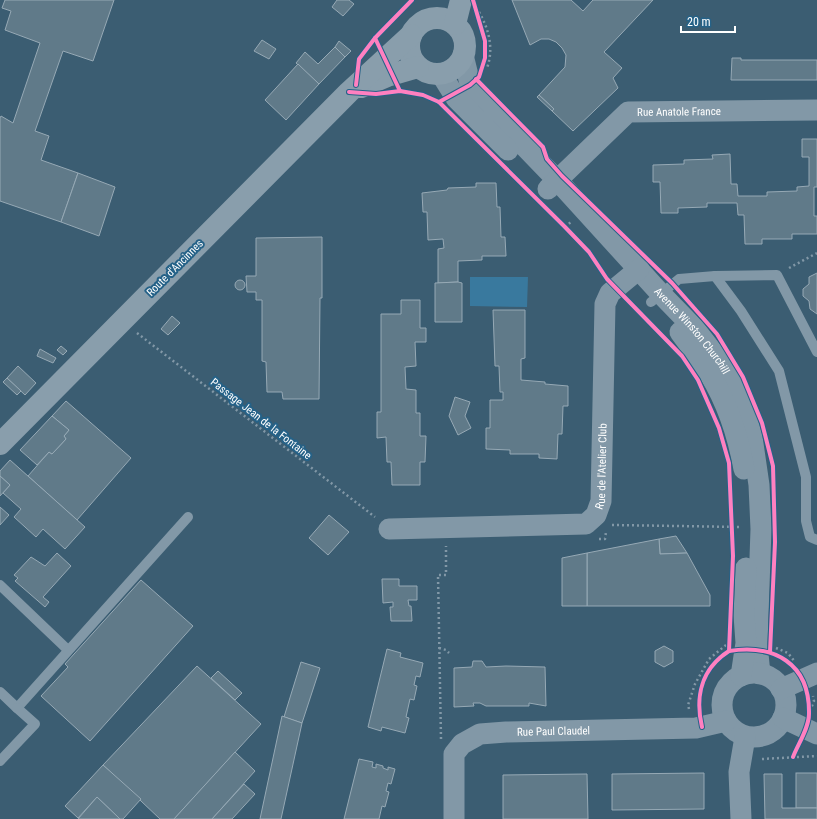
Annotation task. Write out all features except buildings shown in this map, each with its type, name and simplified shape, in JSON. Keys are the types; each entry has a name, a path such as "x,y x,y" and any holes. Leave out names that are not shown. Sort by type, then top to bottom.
{"main road":[{"path":"454,0 455,24 464,39 465,47 463,55 455,68 441,74 429,73 418,67 412,60 409,52 411,35 415,27 454,0"},
{"path":"430,18 448,20 455,24"},
{"name":"Route d'Ancinnes","path":"0,444 349,92 411,35"},
{"name":"Route d'Ancinnes","path":"349,92 387,76 418,67"}],"street":[{"name":"Avenue Winston Churchill","path":"463,55 472,92 553,185 655,298 705,367 729,414 740,445 745,476 736,527 744,615 734,648 751,675"},
{"name":"Avenue Winston Churchill","path":"441,74 460,102 553,185"},
{"name":"Rue Anatole France","path":"553,185 628,112 817,110"},
{"name":"Rue de l'Atelier Club","path":"389,528 586,524 596,515 601,501 605,304 610,293 634,274"},
{"name":"Avenue Winston Churchill","path":"655,298 694,328 722,364 741,398 752,437 759,485 761,529 757,644 751,675"},
{"path":"751,675 776,682 781,689 785,698 786,708 783,718 772,732 759,737 745,736 731,728 726,721 722,711 722,700 725,690 732,681 751,675"},
{"path":"781,689 810,676"},
{"path":"783,718 811,731"},
{"name":"Rue Paul Claudel","path":"454,754 462,744 480,734 506,732 696,728 726,721"},
{"path":"741,819 739,772 745,736"},
{"path":"454,754 454,819"}],"lane":[{"path":"655,298 679,279 715,276 777,275 817,352"},
{"path":"715,276 741,310 779,371 806,477 806,521 810,537 817,540"},
{"path":"17,708 188,517"},
{"path":"0,585 68,650"},
{"path":"0,692 35,724 0,761"}],"path":[{"path":"454,0 474,6 486,41 485,58 478,77 470,85"},
{"path":"560,222 570,232"},
{"path":"777,275 817,253"},
{"path":"598,539 605,539 608,525 736,527"},
{"path":"446,542 446,575 438,575 441,745 454,754"},
{"path":"439,648 446,650 449,653"},
{"path":"718,658 734,648"},
{"path":"787,660 810,676 807,696 811,731 792,757"},
{"path":"758,762 763,758 817,756"}],"shaded area":[{"path":"470,277 528,277 527,307 470,306"}],"cycle path":[{"path":"356,85 359,59 375,38 412,0"},
{"path":"439,102 470,85 479,77 485,58 485,41 473,0"},
{"path":"375,38 400,91"},
{"path":"476,79 543,147 547,159 562,176 672,283 717,334 743,377 762,423 773,466 775,542 770,652"},
{"path":"349,92 376,94 400,91 423,95 439,102 589,252 607,279 682,356 698,380 719,428 729,463 733,556 729,651 712,666 702,684 699,705 702,727"},
{"path":"729,651 761,651 774,654 786,661 796,670 803,682 808,696 809,719 793,757"}]}
